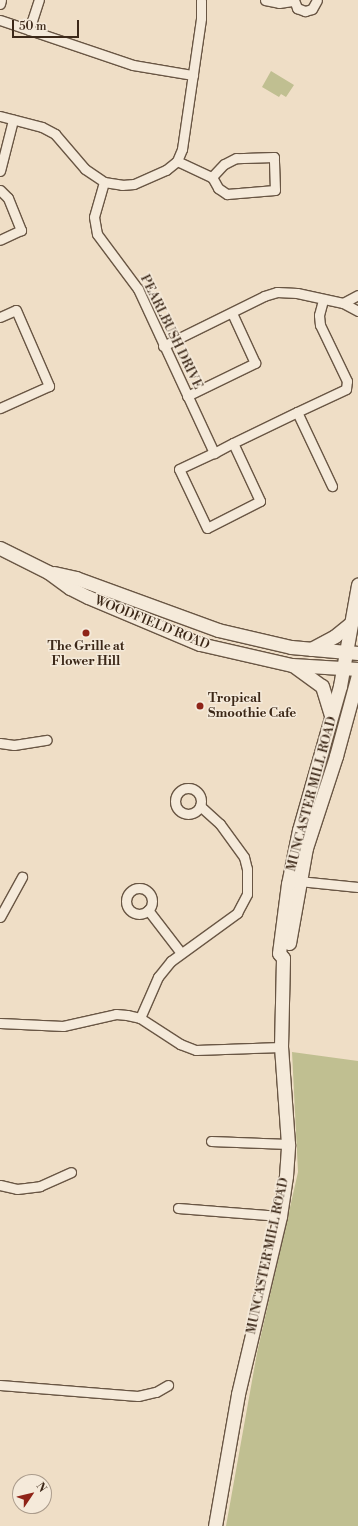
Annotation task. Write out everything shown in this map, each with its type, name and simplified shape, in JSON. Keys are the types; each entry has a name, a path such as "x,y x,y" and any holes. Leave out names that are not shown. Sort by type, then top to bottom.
{"main road":[{"name":"WOODFIELD ROAD","path":"0,548 48,572 70,588 168,632 232,653 292,665 358,669"},
{"name":"WOODFIELD ROAD","path":"48,572 76,578 218,630 311,649 352,653"},
{"name":"MUNCASTER MILL ROAD","path":"215,1526 238,1394 280,1216 288,1144 281,1047 283,958 279,953 292,865 299,830 332,719 343,668 352,653 351,623 358,585"},
{"path":"311,649 335,636 351,623"},
{"path":"292,665 322,686 332,719"},
{"name":"MUNCASTER MILL ROAD","path":"283,958 287,956 299,881 312,826 355,700 358,675"}],"street":[{"path":"0,4 1,0"},
{"path":"29,30 39,0"},
{"path":"0,116 55,134 85,169 104,182 122,185 144,181 178,161 182,149 193,75 201,0"},
{"path":"265,0 279,3 294,1 297,8 304,11 312,9 317,0"},
{"path":"0,20 133,65 193,75"},
{"path":"0,171 13,120"},
{"path":"178,161 212,177 218,188 227,194 275,190 274,157 236,158 224,164 212,177"},
{"name":"PEARLBUSH DRIVE","path":"104,182 95,213 97,234 138,290 214,453"},
{"path":"0,190 8,198 21,230 0,240"},
{"path":"163,346 277,292 297,293 323,300 343,303 358,311"},
{"path":"343,303 358,295"},
{"path":"233,443 260,500 207,528 180,469 214,453 233,443 297,412 346,389 347,385 320,325 319,315 323,300"},
{"path":"0,318 16,310 49,386 0,408"},
{"path":"187,396 255,363 232,313"},
{"path":"297,412 332,486"},
{"path":"0,743 14,744 47,740"},
{"path":"140,1018 158,977 181,953 237,912 248,894 247,869 244,858 220,824 200,806"},
{"path":"0,917 22,877"},
{"path":"299,881 358,887"},
{"path":"148,910 181,953"},
{"path":"0,1024 64,1026 116,1014 140,1018 180,1044 196,1050 281,1047"},
{"path":"211,1140 288,1144"},
{"path":"0,1185 17,1189 40,1186 71,1172"},
{"path":"178,1208 280,1216"},
{"path":"0,1385 138,1396 156,1392 168,1385"}],"shaded area":[{"path":"271,71 294,85 286,97 281,94 279,97 262,87"},
{"path":"292,1052 358,1061 358,1526 226,1526 257,1353 298,1172"}],"place":[{"name":"The Grille at Flower Hill","path":"86,633"},
{"name":"Tropical Smoothie Cafe","path":"200,706"}]}
